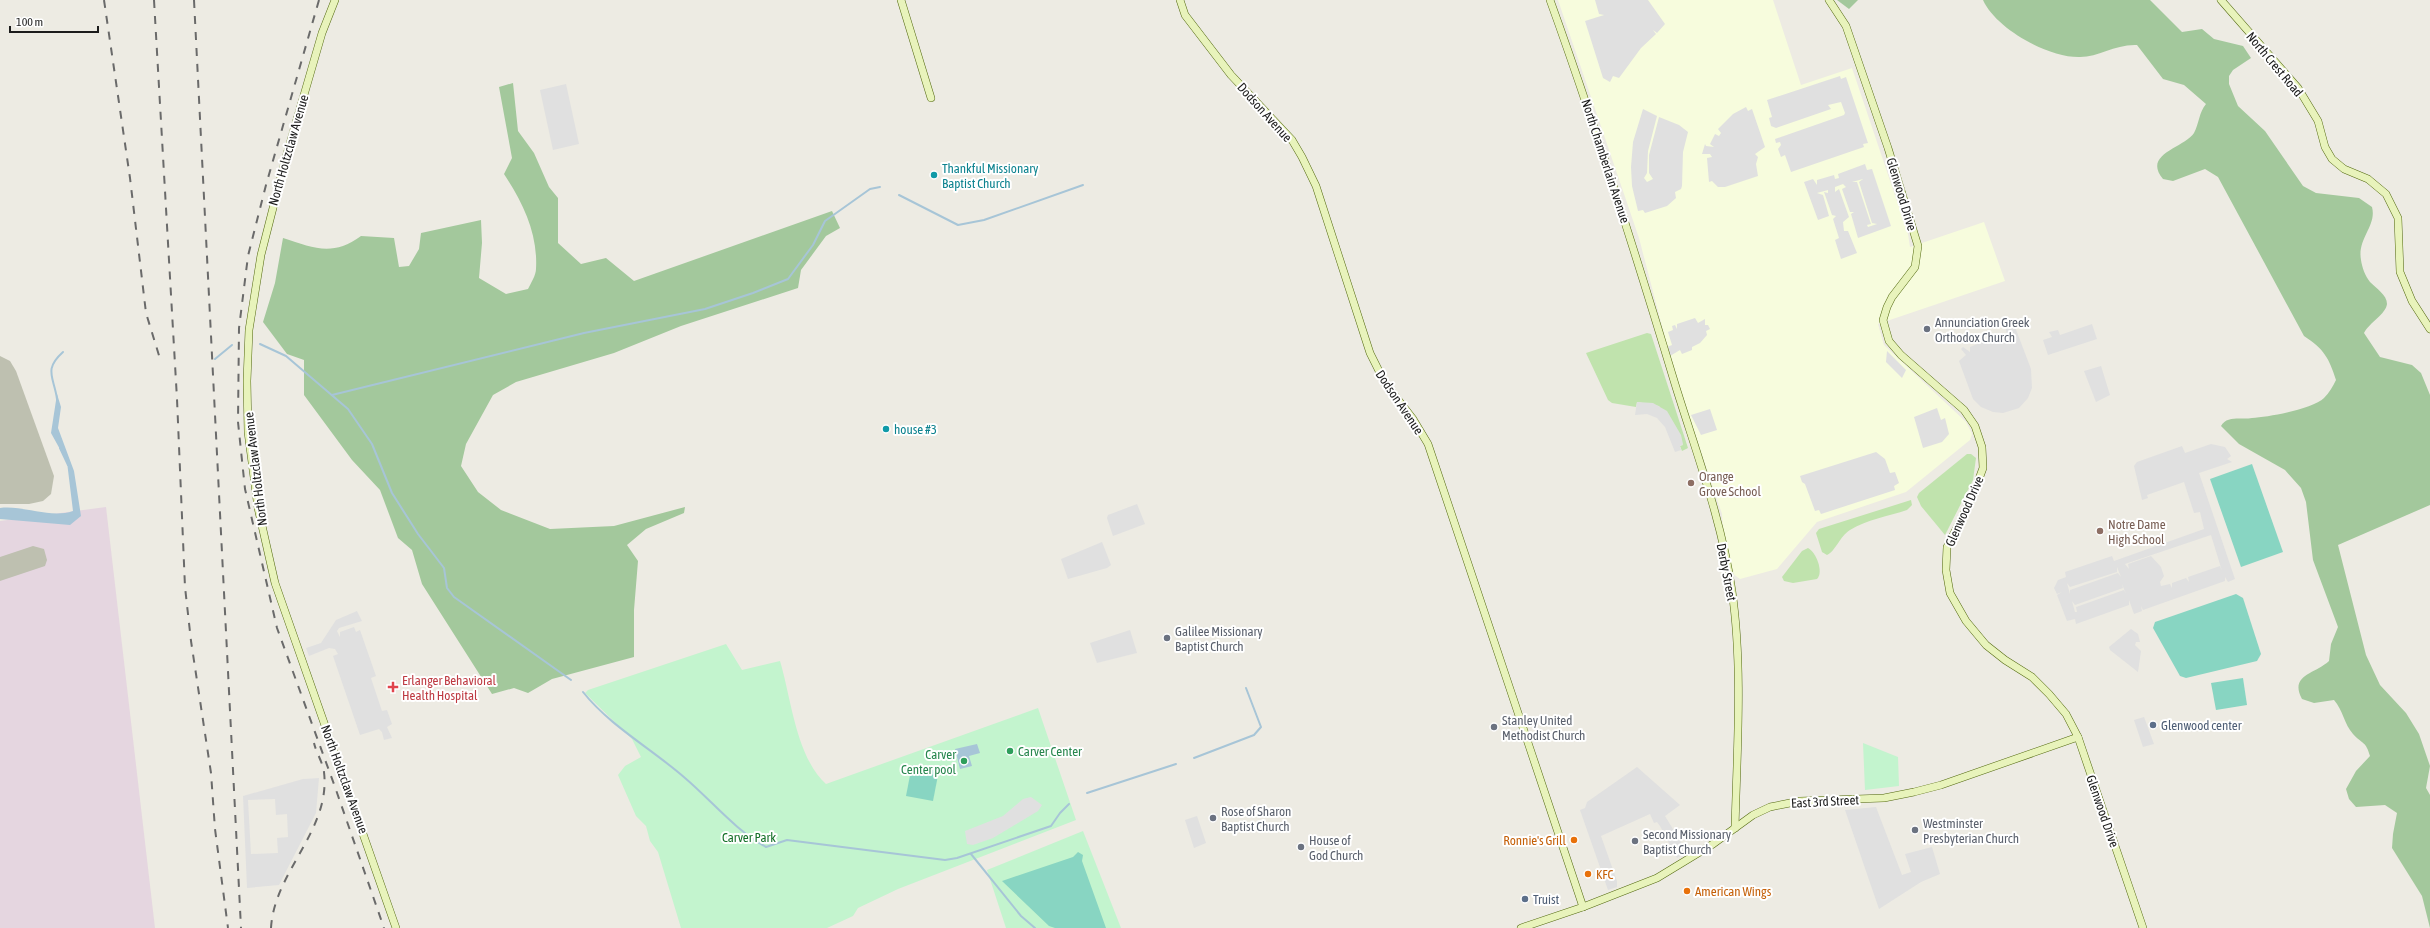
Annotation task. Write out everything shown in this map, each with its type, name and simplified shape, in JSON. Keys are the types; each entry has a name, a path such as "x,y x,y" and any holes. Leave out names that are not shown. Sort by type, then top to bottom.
{"street":[{"name":"North Holtzclaw Avenue","path":"335,0 322,33 272,206 261,255 249,330 247,381 248,432 258,508 275,583 396,928"},
{"path":"901,0 931,98"},
{"name":"Dodson Avenue","path":"1180,0 1185,15 1231,75 1292,140 1316,186 1370,353 1385,382 1413,419 1428,444 1583,907"},
{"name":"North Chamberlain Avenue","path":"1550,0 1586,100 1657,324"},
{"name":"Glenwood Drive","path":"1829,0 1846,26 1888,148 1918,246 1915,267 1892,297 1883,320 1889,341 1901,355 1964,410 1976,426 1982,447 1983,468 1972,498 1947,547 1946,570 1950,593 1966,621 1986,645 2005,660 2032,677 2066,714 2078,737 2143,928"},
{"name":"North Crest Road","path":"2221,0 2298,88 2318,121 2325,147 2332,159 2344,169 2368,179 2386,194 2398,218 2400,272 2412,301 2430,329"},
{"name":"Derby Street","path":"1657,324 1713,507 1732,590 1736,646 1736,828"},
{"name":"East 3rd Street","path":"1520,928 1583,907 1657,878 1707,848 1765,810 1785,803 1884,798 1914,792 2078,737"}],"shaded area":[{"path":"1558,0 1773,0 1801,85 1852,68 1908,234 1910,247 1984,222 2005,281 1878,324 1884,345 1966,422 1972,434 1970,440 1906,492 1817,522 1777,569 1740,579 1733,574 1723,533 1722,514 1674,372 1639,238"},
{"path":"1595,0 1648,0 1665,24 1657,33 1653,30 1656,34 1641,48 1619,78 1613,76 1610,82 1603,78 1585,21 1604,15 1599,14"},
{"path":"1840,76 1841,79 1846,77 1868,143 1863,144 1864,147 1791,172 1785,155 1781,157 1778,149 1781,145 1780,142 1776,143 1775,139 1844,115 1845,113 1841,102 1828,105 1831,109 1776,128 1771,126 1769,118 1772,117 1767,100"},
{"path":"566,84 579,144 553,150 540,90"},
{"path":"1746,107 1748,111 1752,109 1765,147 1755,154 1758,157 1756,164 1758,176 1725,187 1718,187 1712,181 1709,182 1707,158 1712,157 1710,154 1702,154 1705,144 1706,146 1714,147 1710,144 1715,134 1719,136 1721,133 1718,129 1733,114"},
{"path":"1643,109 1657,116 1648,151 1647,173 1644,178 1647,182 1653,179 1649,173 1649,155 1659,117 1679,125 1688,132 1683,152 1681,189 1675,192 1676,198 1667,206 1645,213 1643,210 1638,211 1632,186 1631,167 1633,142"},
{"path":"1865,164 1867,170 1872,169 1891,226 1858,238 1851,214 1854,212 1850,212 1842,189 1846,187 1843,184 1835,187 1835,192 1839,189 1849,217 1843,222 1844,231 1848,231 1857,253 1841,259 1835,240 1839,238 1833,219 1836,216 1832,215 1824,192 1828,193 1828,190 1817,193 1823,195 1829,216 1818,220 1804,182 1813,179 1817,185 1817,180 1834,175 1835,179 1839,178 1838,174","holes":["1863,179 1859,182 1872,223 1877,224 1868,227 1867,225 1871,224 1857,182 1852,182"]},
{"path":"1695,318 1698,323 1705,319 1705,325 1708,325 1710,329 1706,331 1707,335 1700,343 1692,347 1692,350 1682,354 1680,350 1670,356 1667,347 1672,345 1668,332 1673,330 1672,326 1675,325 1677,329 1677,324"},
{"path":"2011,324 2012,327 2015,327 2031,369 2032,388 2028,398 2019,408 2003,413 1993,412 1981,407 1973,399 1959,361 1966,355 1961,349 1963,347 1970,352 1970,347 2004,333 2005,338 2008,338 2005,326"},
{"path":"2092,324 2097,339 2048,355 2043,340 2052,337 2049,332 2058,330 2060,335"},
{"path":"1887,351 1906,370 1902,378 1886,362"},
{"path":"0,356 10,361 16,371 54,476 51,494 43,501 29,504 0,504"},
{"path":"2101,366 2110,395 2096,402 2084,371"},
{"path":"1637,402 1653,403 1667,411 1681,435 1683,444 1680,446 1681,450 1675,452 1665,427 1657,418 1647,414 1635,415"},
{"path":"1937,408 1941,420 1945,418 1949,434 1942,442 1923,448 1914,417"},
{"path":"1710,409 1717,430 1701,435 1691,415"},
{"path":"2211,444 2225,447 2231,456 2227,459 2232,462 2199,473 2235,579 2228,582 2225,577 2225,581 2143,610 2141,606 2142,611 2134,614 2129,600 2129,605 2076,624 2075,619 2067,621 2057,595 2062,592 2057,594 2054,588 2058,580 2066,577 2065,572 2112,556 2114,561 2204,529 2200,512 2194,513 2184,482 2147,495 2148,498 2142,500 2134,466 2137,462 2182,446 2185,453","holes":["2211,535 2222,571 2220,566 2188,577 2189,582 2186,578 2172,583 2172,588 2170,584 2161,586 2160,582 2164,576 2161,567 2151,556 2128,564 2129,569 2125,564","2117,567 2121,577 2118,573 2070,590 2070,594 2067,583 2070,587 2117,572","2122,584 2126,594 2124,590 2076,607 2077,612 2075,612 2072,601 2075,605 2123,588"]},
{"path":"1876,452 1885,459 1890,473 1895,472 1899,483 1894,486 1895,490 1821,514 1819,510 1815,511 1805,484 1802,482 1800,476"},
{"path":"1137,504 1145,524 1113,536 1107,518 1108,515"},
{"path":"106,507 155,928 0,928 0,521"},
{"path":"1102,542 1111,565 1107,568 1068,579 1061,559"},
{"path":"33,546 44,549 47,560 45,566 0,581 0,557"},
{"path":"357,611 362,621 339,628 337,631 340,637 340,632 354,627 356,632 360,630 376,676 371,678 382,711 387,710 392,724 387,727 392,738 384,740 382,732 379,729 360,735 333,656 338,654 335,649 329,648 309,656 306,648 321,643 336,620"},
{"path":"2131,629 2138,634 2140,642 2136,642 2135,645 2141,651 2138,672 2110,650 2109,647"},
{"path":"1130,630 1137,653 1097,663 1090,643"},
{"path":"2144,717 2154,744 2143,747 2134,720"},
{"path":"1637,767 1680,805 1665,816 1687,852 1677,858 1660,826 1657,822 1654,823 1650,814 1601,836 1617,881 1617,887 1608,890 1580,810 1585,808 1587,802"},
{"path":"319,778 316,813 279,885 247,888 243,796 303,779","holes":["275,799 276,815 287,814 288,837 277,838 278,853 251,854 248,800"]},
{"path":"1031,797 1042,805 1038,811 993,838 973,845 967,844 965,831 1003,816 1023,799"},
{"path":"1876,807 1902,875 1911,872 1905,854 1932,847 1940,874 1921,882 1879,909 1845,810"},
{"path":"1197,816 1206,843 1194,848 1185,820"}],"green space":[{"path":"1837,0 1858,0 1849,9"},
{"path":"1983,0 2150,0 2182,32 2202,29 2214,39 2243,46 2251,58 2233,70 2229,76 2229,84 2238,106 2265,131 2303,186 2316,193 2359,198 2372,207 2372,220 2362,245 2361,260 2367,277 2383,295 2387,301 2387,304 2381,315 2366,329 2364,333 2380,357 2412,365 2421,373 2430,395 2430,505 2338,545 2366,655 2380,685 2406,713 2419,734 2430,766 2426,788 2430,795 2430,928 2422,896 2392,848 2397,813 2385,805 2356,807 2349,799 2346,789 2356,771 2370,756 2367,748 2350,730 2340,708 2334,700 2314,703 2302,699 2299,691 2301,680 2305,676 2329,661 2331,644 2338,627 2313,560 2306,502 2301,488 2285,470 2239,444 2221,426 2227,420 2231,419 2269,416 2310,406 2324,398 2336,380 2325,355 2316,345 2304,336 2218,177 2205,169 2173,181 2163,179 2158,170 2158,163 2161,157 2194,133 2206,104 2184,85 2163,79 2137,45 2121,46 2094,55 2080,57 2054,53 2025,40 2011,31 1999,21"},
{"path":"513,83 518,131 534,153 549,187 558,198 558,243 581,264 606,258 634,281 832,211 840,228 826,236 801,270 798,288 681,326 614,353 516,382 493,395 466,444 461,466 478,492 501,510 550,529 614,526 685,507 684,513 646,529 627,545 638,561 634,610 634,657 552,679 528,693 514,688 492,694 422,584 412,550 398,538 380,490 352,460 304,395 304,360 287,354 263,322 275,283 283,238 323,249 341,247 351,243 361,236 394,238 399,267 409,266 419,249 421,233 481,220 482,243 479,278 506,294 528,289 536,271 535,243 523,207 504,174 512,158 499,87"},
{"path":"1647,333 1651,334 1688,448 1682,451 1680,446 1683,445 1659,406 1637,402 1636,407 1612,403 1608,400 1586,353"},
{"path":"1967,454 1971,454 1976,458 1973,480 1945,535 1921,506 1917,497 1919,493"},
{"path":"2252,464 2283,552 2241,567 2210,479"},
{"path":"1911,500 1912,505 1907,510 1870,521 1856,527 1843,536 1833,551 1827,555 1822,552 1816,533 1819,529"},
{"path":"1808,548 1814,554 1818,562 1820,572 1817,579 1793,583 1784,581 1782,577 1802,551"},
{"path":"2236,594 2243,598 2261,654 2257,661 2186,678 2180,676 2153,628 2155,622"},
{"name":"Carver Park","path":"726,644 742,670 780,661 801,743 816,772 826,784 1038,708 1076,820 898,889 858,908 853,916 827,928 681,928 658,852 650,841 646,826 636,816 618,775 625,766 641,757 632,739 585,693 588,690"},
{"path":"2243,678 2247,705 2216,710 2211,683"},
{"path":"1863,743 1898,757 1899,786 1865,790"},
{"path":"912,765 939,770 933,801 906,796"},
{"path":"1083,831 1121,928 1006,928 987,870"},
{"path":"1078,852 1083,855 1082,861 1106,928 1055,928 1049,926 1002,881 1073,857"}],"water":[{"path":"57,394 61,407 58,428 74,471 81,516 70,525 0,519 0,508 18,508 46,513 64,513 73,511 67,462 51,433"},
{"name":"Carver Center pool","path":"977,744 980,753 969,756 972,766 960,769 955,749"}],"waterway":[{"path":"899,195 958,225 984,220 1083,185"},
{"path":"332,395 584,333 705,309 753,293 788,279 813,245 825,221 870,189 880,187"},
{"path":"260,344 286,356 348,409 372,444 392,493 418,534 444,568 447,588 454,597 571,680"},
{"path":"215,359 232,345"},
{"path":"57,399 51,374 53,364 63,352"},
{"path":"60,448 68,465"},
{"path":"1194,758 1254,735 1261,727 1246,688"},
{"path":"583,692 618,727 672,767 724,815 744,832 766,847 787,840 945,860 957,858 1051,826 1060,813 1069,804"},
{"path":"1087,793 1176,764"},
{"path":"971,854 1021,916 1035,928"}],"railway":[{"path":"104,0 130,178 146,313 161,362"},
{"path":"154,0 177,399 185,587 191,641 211,773 215,829 228,928"},
{"path":"194,0 241,928"},
{"path":"319,0 266,185 248,256 239,328 238,422 245,489 277,628 335,787 384,928"},
{"path":"271,928 274,908 291,869 311,832 319,813 324,793 324,772 314,743"}],"place":[{"name":"Thankful Missionary Baptist Church","path":"934,175"},
{"name":"Annunciation Greek Orthodox Church","path":"1927,329"},
{"name":"house #3","path":"886,429"},
{"name":"Orange Grove School","path":"1691,483"},
{"name":"Notre Dame High School","path":"2100,531"},
{"name":"Galilee Missionary Baptist Church","path":"1167,638"},
{"name":"Erlanger Behavioral Health Hospital","path":"393,687"},
{"name":"Glenwood center","path":"2153,725"},
{"name":"Stanley United Methodist Church","path":"1494,727"},
{"name":"Carver Center","path":"1010,751"},
{"name":"Carver Center pool","path":"964,761"},
{"name":"Rose of Sharon Baptist Church","path":"1213,818"},
{"name":"Westminster Presbyterian Church","path":"1915,830"},
{"name":"Ronnie's Grill","path":"1574,840"},
{"name":"Second Missionary Baptist Church","path":"1635,841"},
{"name":"House of God Church","path":"1301,847"},
{"name":"KFC","path":"1588,874"},
{"name":"American Wings","path":"1687,891"},
{"name":"Truist","path":"1525,899"}]}
